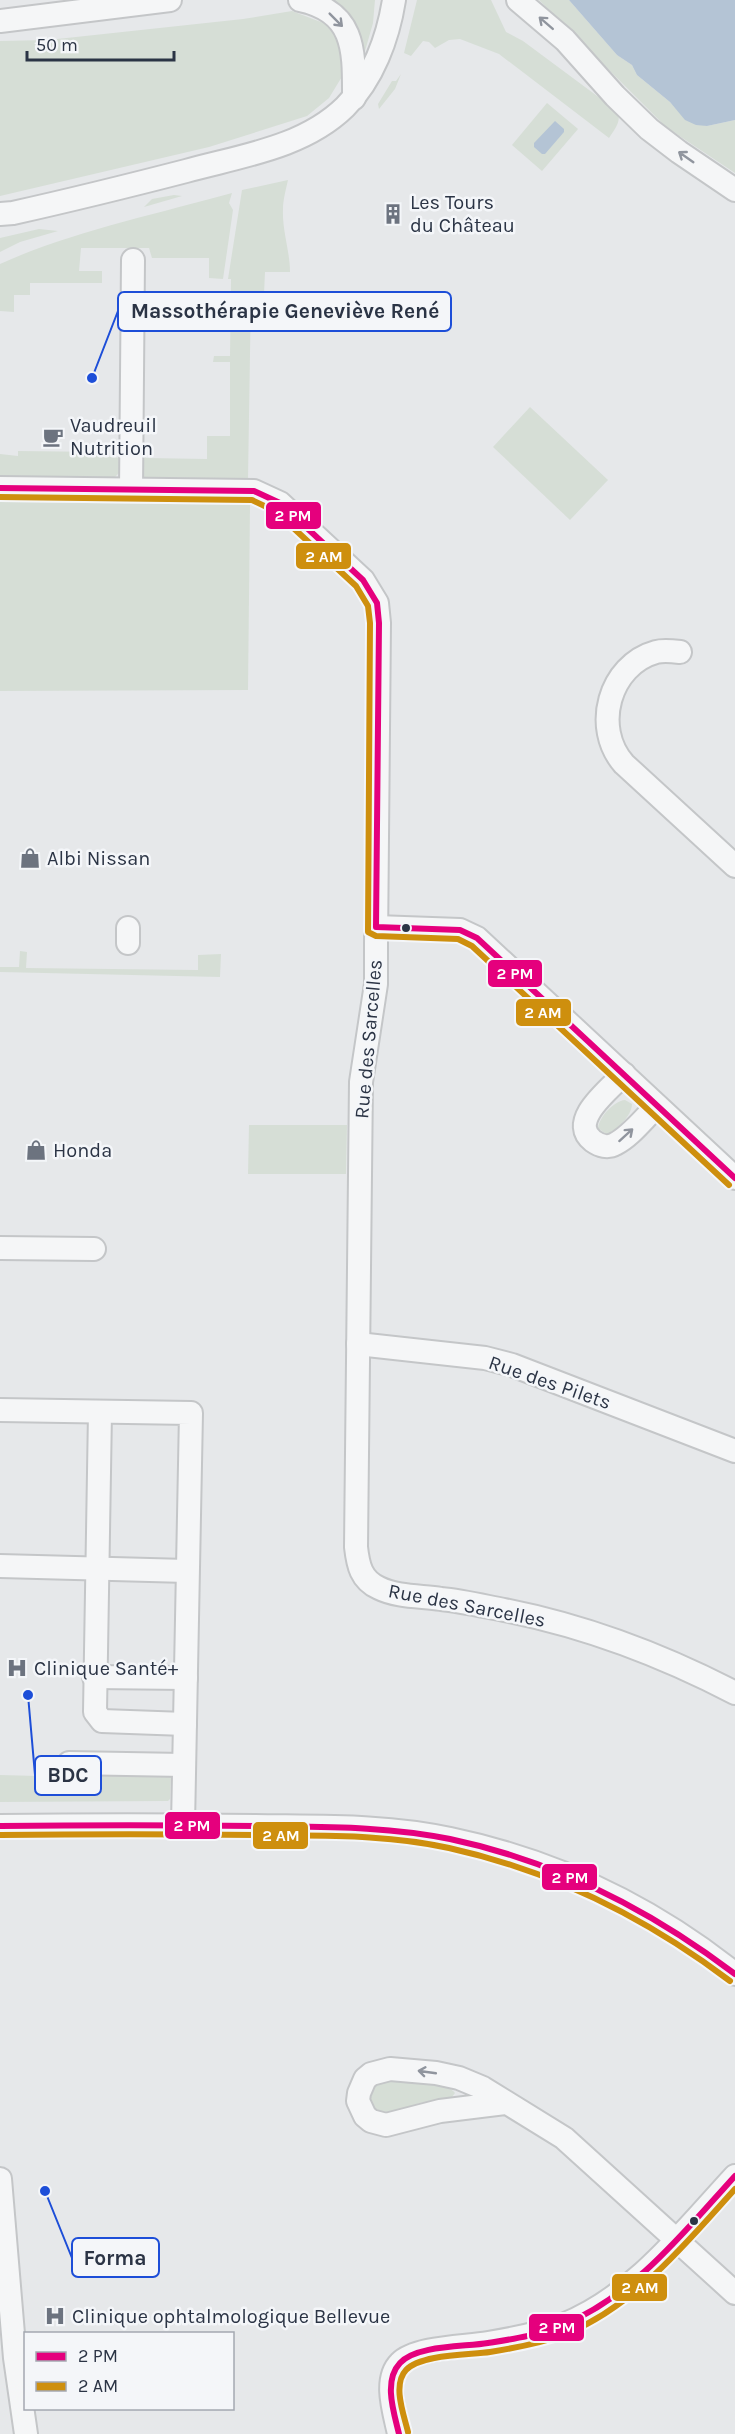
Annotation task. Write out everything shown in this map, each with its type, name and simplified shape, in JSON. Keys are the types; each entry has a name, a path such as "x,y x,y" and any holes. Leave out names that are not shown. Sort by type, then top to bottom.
{"street":[{"path":"0,21 170,0"},
{"path":"300,0 310,2 330,13 348,34 354,57 354,98"},
{"path":"4,216 285,143 328,121 354,98 362,87 381,48 394,0"},
{"path":"518,0 566,40 615,96 649,129 735,190"},
{"path":"131,490 133,260"},
{"name":"Rue des Sarcelles","path":"0,488 254,491 273,498 351,568 374,596 379,623 376,984 361,1082 356,1547 358,1564 368,1581 388,1592 504,1610 583,1630 680,1666 735,1693"},
{"path":"680,652 652,654 631,668 620,679 609,700 608,736 612,748 624,764 735,866"},
{"path":"376,927 452,929 470,934 735,1178"},
{"path":"624,1074 592,1107 586,1117 585,1128 590,1138 600,1145 612,1145 623,1138 657,1106"},
{"path":"0,1248 94,1249"},
{"name":"Rue des Pilets","path":"358,1344 485,1358 512,1365 735,1451"},
{"path":"0,1410 190,1413 183,1825"},
{"path":"100,1412 94,1712 102,1721 184,1724"},
{"path":"0,1566 188,1570"},
{"path":"94,1677 186,1678"},
{"path":"69,1763 184,1765"},
{"path":"0,1826 183,1825 355,1828 430,1835 486,1847 566,1874 624,1901 686,1937 735,1974"},
{"path":"505,2103 440,2111 386,2125 371,2121 365,2116 358,2101 364,2079 371,2074 390,2069 436,2073 459,2078 483,2088 564,2138 735,2293"},
{"path":"399,2434 392,2383 394,2371 405,2358 428,2352 518,2338 564,2324 625,2289 735,2176"},
{"path":"0,2179 14,2358 26,2434"}],"shaded area":[{"path":"333,0 375,0 373,23 365,51 360,34 348,14"},
{"path":"417,0 491,0 506,32 523,41 616,110 619,117 616,128 609,138 499,54 460,39 449,40 435,48 429,42 423,41 411,56 404,53"},
{"path":"539,0 569,0 617,55 632,65 637,75 670,102 686,120 707,126 735,120 735,173 666,127"},
{"path":"292,11 326,24 340,38 343,75 329,98 307,116 209,147 0,196 0,41 48,40 243,19"},
{"path":"401,74 395,89 379,109 378,104 392,81 396,81"},
{"path":"547,103 578,129 542,171 512,145"},
{"path":"288,180 283,217 290,272 265,272 264,294 251,291 248,479 144,477 141,472 141,443 146,443 146,458 207,459 207,436 230,436 230,362 213,362 214,356 230,356 231,279 228,279 242,190"},
{"path":"232,193 229,203 233,210 223,279 209,278 209,258 152,258 149,248 81,248 79,271 102,271 102,283 30,283 30,295 14,295 14,312 0,311 0,264 84,233"},
{"path":"182,196 144,207 152,199"},
{"path":"39,229 58,231 20,242 0,252 0,238"},
{"path":"530,407 608,480 570,520 493,447"},
{"path":"18,451 104,452 104,456 120,458 119,473 115,477 0,476 0,454 18,456"},
{"path":"0,502 250,505 248,690 0,691"},
{"path":"20,951 27,952 26,968 198,970 198,955 221,954 220,977 0,972 0,967 19,967"},
{"path":"625,1100 632,1104 627,1118 606,1134 598,1128 601,1119 612,1106"},
{"path":"249,1125 347,1125 346,1174 248,1174"},
{"path":"76,1772 171,1775 170,1799 168,1801 0,1802 0,1775 76,1777"},
{"path":"385,2081 433,2083 455,2093 451,2098 420,2103 391,2113 376,2110 370,2099 374,2087"}],"water":[{"path":"569,0 735,0 735,120 707,126 696,125 685,120 670,102 637,75 632,65 617,55"},
{"path":"555,121 564,129 564,132 545,154 542,154 534,147 534,143"}],"transit line":[{"path":"0,488 254,491 280,503 363,580 377,603 379,623 376,927 460,930 477,938 735,1178"},
{"path":"0,497 252,500 275,511 356,586 368,606 370,623 368,932 376,936 458,939 472,946 729,1185"},
{"path":"0,1826 331,1827 379,1829 450,1839 527,1860 600,1890 669,1929 735,1974"},
{"path":"0,1835 330,1836 426,1843 525,1869 597,1899 665,1936 730,1981"},
{"path":"399,2434 391,2388 395,2370 400,2363 408,2357 429,2350 488,2343 536,2334 563,2325 589,2312 613,2297 657,2260 735,2176"},
{"path":"408,2432 399,2392 402,2376 406,2370 422,2361 434,2358 490,2352 538,2343 566,2334 591,2322 615,2307 658,2271 735,2189"}],"place":[{"name":"Les Tours du Château","path":"393,214"},
{"name":"Massothérapie Geneviève René","path":"92,378"},
{"name":"Vaudreuil Nutrition","path":"53,437"},
{"name":"Albi Nissan","path":"30,858"},
{"name":"Honda","path":"36,1150"},
{"name":"Clinique Santé+","path":"17,1668"},
{"name":"BDC","path":"28,1695"},
{"name":"Forma","path":"45,2191"},
{"name":"Clinique ophtalmologique Bellevue","path":"55,2316"}]}
